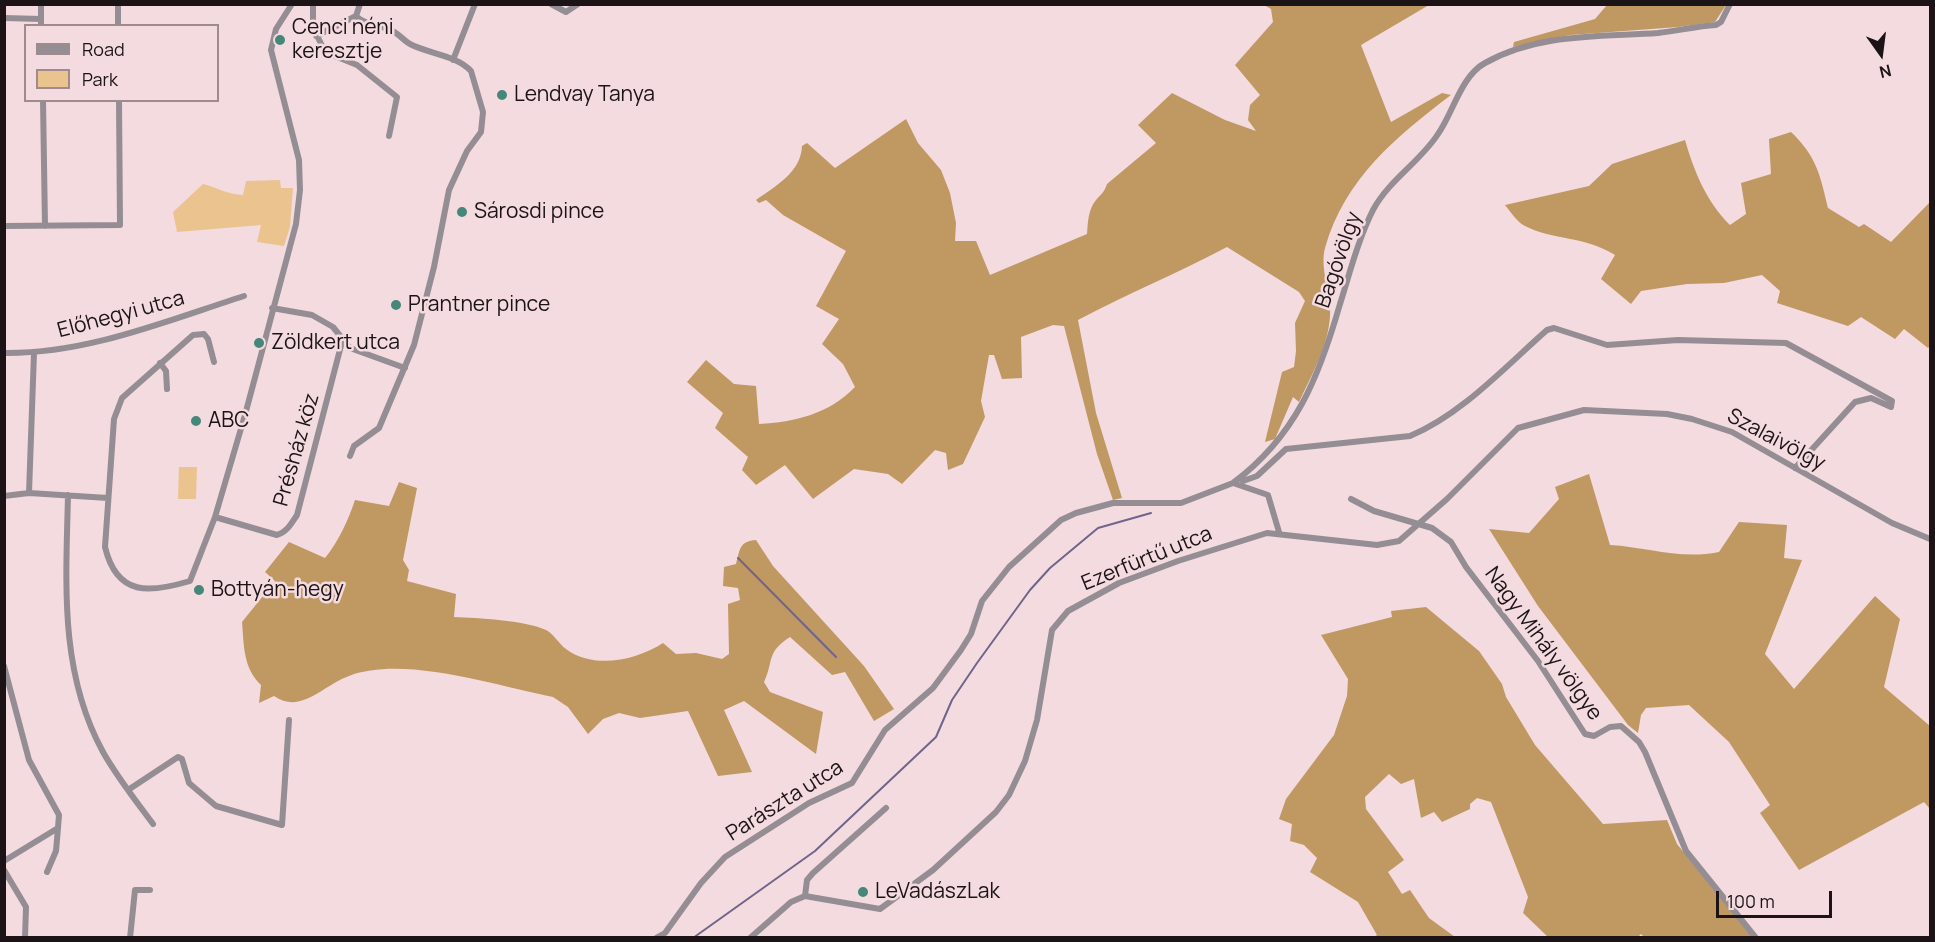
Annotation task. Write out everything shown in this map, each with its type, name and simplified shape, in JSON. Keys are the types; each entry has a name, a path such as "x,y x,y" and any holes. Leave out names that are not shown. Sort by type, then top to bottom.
{"street":[{"path":"4,18 41,22 41,4"},
{"path":"118,4 118,24"},
{"path":"214,362 208,339 204,334 193,335 122,398 114,419 105,547 108,560 128,583 148,591 190,581 214,517 258,370 272,308 296,224 300,190 299,160 271,50 276,29 292,4"},
{"path":"313,4 313,27 325,52 357,65 397,97 389,136"},
{"path":"316,36 356,16 360,4"},
{"path":"453,60 475,4"},
{"path":"551,4 566,12 578,4"},
{"name":"Bagóvölgy","path":"1233,483 1284,435 1301,407 1325,354 1354,254 1374,210 1384,194 1437,136 1474,70 1485,63 1526,48 1571,37 1658,33 1716,25 1721,22 1731,4"},
{"path":"350,456 354,446 379,428 405,368 432,276 449,190 467,151 481,132 483,112 471,70 453,60 408,43 393,31 360,20 356,16"},
{"path":"44,102 45,226"},
{"path":"4,226 120,225 119,102"},
{"name":"Előhegyi utca","path":"4,353 34,353 81,347 244,296"},
{"path":"272,308 312,315 333,327 350,348 405,368"},
{"path":"1243,481 1257,476 1286,449 1410,436 1422,431 1466,402 1546,330 1554,328 1607,345 1678,340 1786,343 1892,401 1891,407 1871,398 1855,402 1795,468"},
{"name":"Présház köz","path":"214,517 277,535 290,526 297,515 343,338"},
{"path":"29,493 34,353"},
{"path":"160,363 166,371 167,389"},
{"name":"Szalaivölgy","path":"1419,523 1447,499 1510,433 1527,425 1584,410 1667,414 1692,418 1732,432 1892,524 1930,539"},
{"path":"1233,483 1268,495 1279,532"},
{"name":"Parászta utca","path":"656,938 664,933 701,883 725,857 809,803 852,783 885,730 933,688 961,650 971,633 982,601 989,592 1009,567 1061,520 1076,513 1113,503 1181,503 1233,483"},
{"path":"4,496 29,493 108,498"},
{"path":"68,495 65,598 72,662 90,725 104,753 153,824"},
{"path":"1351,499 1374,511 1419,523"},
{"name":"Ezerfürtű utca","path":"805,896 880,909 933,870 996,812 1009,795 1025,761 1033,734 1052,630 1068,611 1119,583 1178,561 1267,533 1279,532 1377,545 1399,541 1419,523"},
{"name":"Nagy Mihály völgye","path":"1419,523 1432,528 1451,542 1466,567 1516,629 1585,734 1594,736 1610,727 1621,726 1639,742 1686,851 1756,938"},
{"path":"4,666 29,760 59,815 56,851 47,872"},
{"path":"128,790 178,757 182,759 189,783 216,806 257,820 282,825 289,720"},
{"path":"750,938 791,902 805,896 807,880 813,873 886,808"},
{"path":"4,861 58,828"},
{"path":"4,870 26,907 25,938"},
{"path":"130,938 135,890 150,890"}],"green space":[{"path":"280,180 281,188 293,188 290,227 284,246 257,242 261,225 177,232 173,212 203,184 243,195 246,181"},
{"path":"179,467 197,467 196,499 178,499"}],"shaded area":[{"path":"1264,5 1429,5 1361,45 1391,122 1442,93 1451,95 1392,143 1359,180 1345,200 1334,223 1324,255 1330,307 1328,332 1299,402 1293,397 1275,439 1265,442 1282,372 1294,367 1295,323 1305,301 1299,292 1227,247 1078,320 1096,413 1122,498 1113,500 1097,454 1064,326 1053,325 1021,337 1022,378 1002,379 994,355 989,355 981,401 985,417 963,464 948,470 946,453 935,450 902,484 888,474 854,469 813,499 785,465 756,485 742,470 748,457 715,428 723,413 687,382 706,360 734,384 756,386 759,424 811,415 834,404 855,387 843,364 822,344 839,319 816,306 846,251 783,215 766,200 759,203 756,200 779,184 792,171 801,155 802,146 807,143 835,168 906,119 918,143 941,170 950,193 956,223 955,241 976,241 990,275 1087,234 1091,208 1107,184 1156,143 1138,125 1172,93 1225,120 1256,131 1248,120 1250,105 1260,95 1235,65 1273,22 1271,9"},
{"path":"1607,5 1726,5 1715,22 1570,35 1513,47 1514,42 1595,19"},
{"path":"1791,132 1812,158 1828,208 1859,227 1864,224 1891,242 1930,202 1930,346 1928,348 1904,329 1895,339 1861,317 1848,326 1777,303 1780,291 1762,275 1724,283 1687,284 1641,291 1631,304 1601,279 1615,255 1592,244 1547,234 1525,226 1505,205 1589,186 1612,164 1685,140 1702,185 1714,206 1730,225 1746,214 1741,183 1771,174 1769,139"},
{"path":"1589,474 1610,545 1677,554 1705,554 1719,552 1739,522 1787,525 1784,558 1802,560 1765,654 1794,689 1875,596 1900,619 1884,687 1930,726 1930,809 1924,802 1799,870 1760,813 1770,805 1729,742 1689,705 1646,708 1641,715 1638,733 1628,725 1538,606 1489,529 1529,533 1559,499 1555,487"},
{"path":"399,482 417,488 403,560 409,570 407,581 456,594 454,617 501,620 537,627 549,632 566,649 589,659 602,661 628,658 663,643 676,654 696,653 722,659 729,654 728,604 740,600 738,588 723,586 724,567 736,564 743,544 756,540 773,566 864,666 894,709 874,721 845,672 832,675 790,637 782,642 774,652 764,682 770,692 823,712 816,754 744,701 724,710 752,772 718,776 688,711 640,718 619,713 603,719 588,734 568,707 553,697 450,674 396,669 371,670 339,680 303,700 284,701 274,696 259,703 261,685 248,664 242,622 275,581 265,572 289,542 325,558 342,531 355,500 389,506"},
{"path":"1426,607 1479,651 1502,684 1506,697 1535,745 1603,824 1667,820 1677,844 1752,937 1645,938 1641,934 1637,938 1548,937 1523,913 1528,897 1491,802 1477,798 1470,804 1470,809 1442,822 1434,812 1421,818 1414,779 1401,784 1389,774 1365,797 1366,809 1404,860 1388,872 1402,894 1410,890 1429,918 1455,937 1374,937 1377,935 1358,902 1310,872 1317,858 1304,845 1290,841 1292,824 1279,819 1286,799 1334,735 1347,696 1348,679 1321,635 1392,617 1391,611"}],"waterway":[{"path":"693,938 815,851 936,737 952,700 1030,590 1050,568 1098,528 1151,513"},
{"path":"738,558 836,657"}],"place":[{"name":"Cenci néni keresztje","path":"280,40"},
{"name":"Lendvay Tanya","path":"502,95"},
{"name":"Sárosdi pince","path":"462,212"},
{"name":"Prantner pince","path":"396,305"},
{"name":"Zöldkert utca","path":"259,343"},
{"name":"ABC","path":"196,421"},
{"name":"Bottyán-hegy","path":"199,590"},
{"name":"LeVadászLak","path":"863,892"}]}
